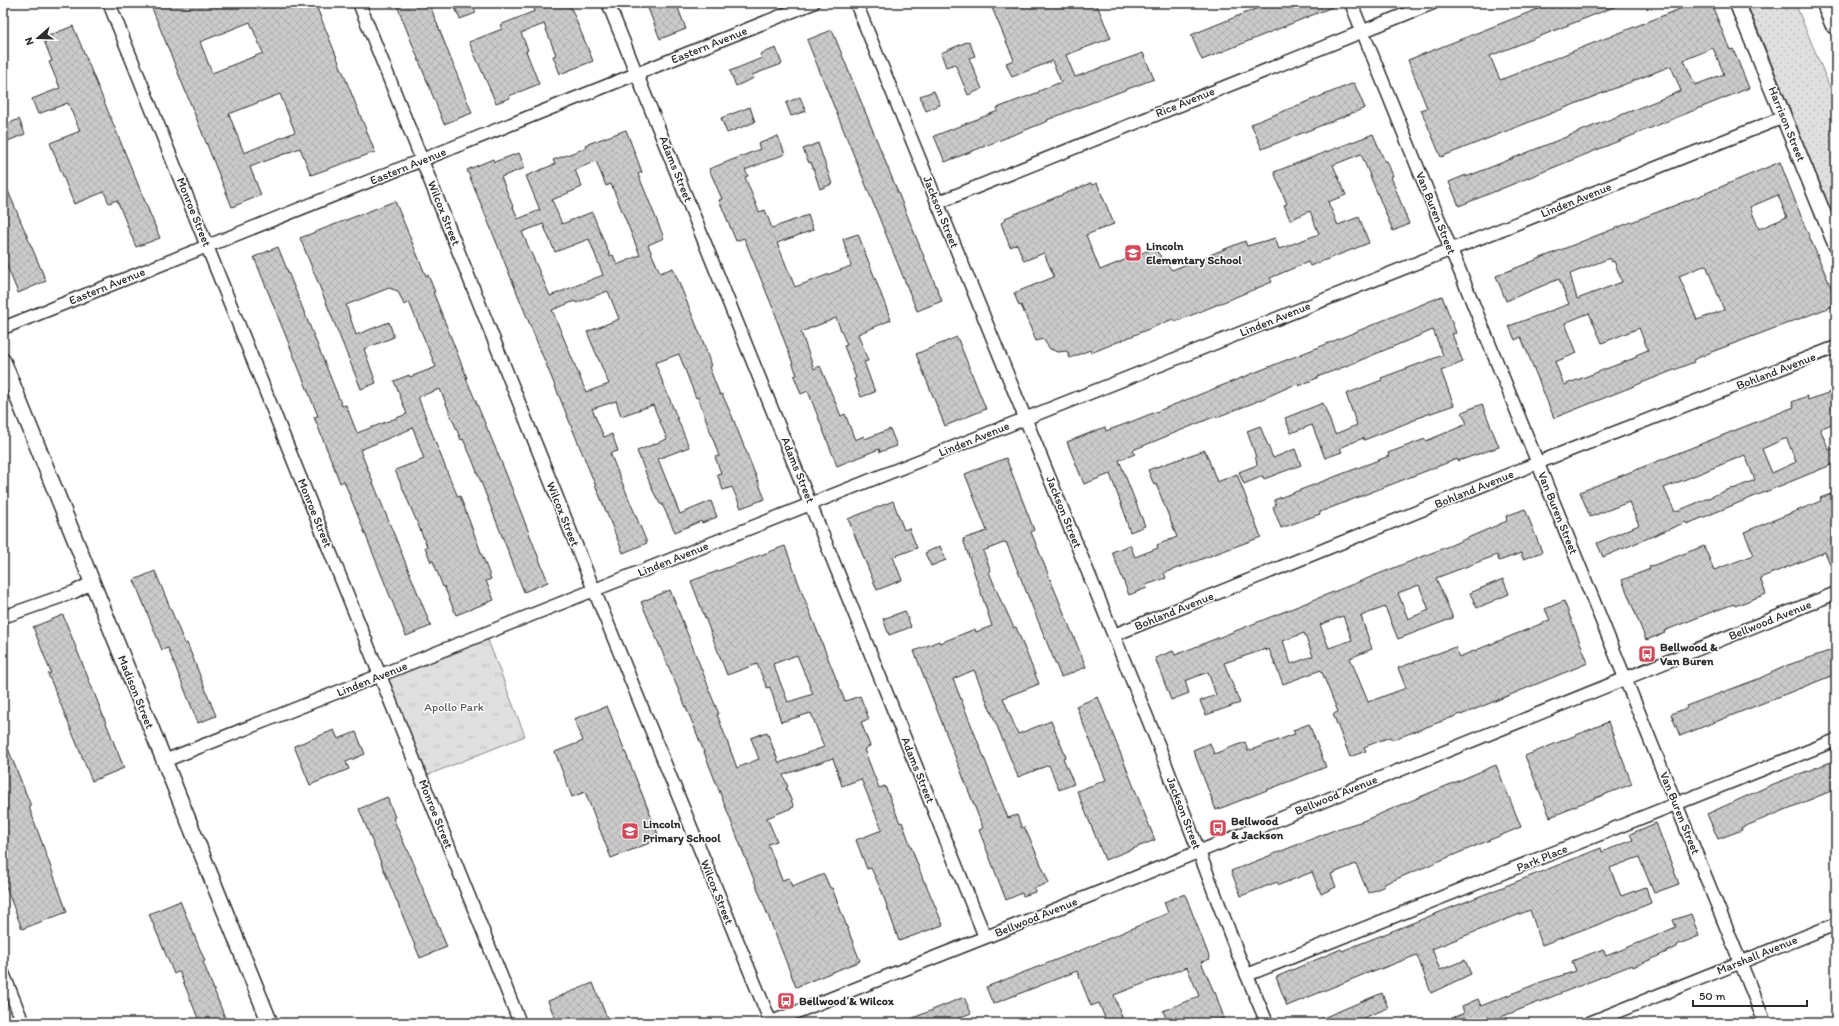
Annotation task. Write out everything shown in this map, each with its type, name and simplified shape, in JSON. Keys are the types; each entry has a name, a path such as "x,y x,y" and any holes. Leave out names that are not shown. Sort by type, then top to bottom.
{"highway":[{"path":"1828,3 1836,23"}],"street":[{"name":"Monroe Street","path":"109,3 520,1023"},
{"name":"Wilcox Street","path":"359,3 594,590 770,1023"},
{"name":"Adams Street","path":"608,3 985,937"},
{"name":"Eastern Avenue","path":"3,328 813,3"},
{"name":"Jackson Street","path":"856,3 1114,635 1267,1023"},
{"name":"Van Buren Street","path":"1351,3 1765,1023"},
{"name":"Rice Avenue","path":"937,203 1362,30 1433,3"},
{"name":"Harrison Street","path":"1737,3 1836,245"},
{"name":"Linden Avenue","path":"164,761 1784,117"},
{"name":"Bohland Avenue","path":"1114,635 1538,463 1836,347"},
{"name":"Madison Street","path":"3,361 91,583 270,1023"},
{"path":"3,617 74,592 91,583"},
{"name":"Bellwood Avenue","path":"770,1023 1836,593"},
{"name":"Park Place","path":"1247,975 1836,740"},
{"name":"Marshall Avenue","path":"1589,1023 1836,924"},
{"path":"3,973 23,1023"}],"green space":[{"path":"1747,3 1795,3 1836,102 1836,223"},
{"name":"Apollo Park","path":"486,635 525,736 423,777 383,676"}],"building":[{"path":"165,3 315,3 375,152 311,175 300,148 250,167 261,195 232,207 152,8","holes":["250,22 263,53 212,73 200,42","280,94 295,132 244,153 229,114"]},
{"path":"396,3 429,3 472,113 444,124"},
{"path":"453,3 472,3 476,13 460,19"},
{"path":"532,3 569,3 593,61 560,74 553,56 556,55 544,24 521,33 528,50 526,51 539,84 496,103 469,42 502,29 500,25 535,11"},
{"path":"646,3 676,3 686,29 660,39"},
{"path":"990,3 1096,3 1111,38 1066,55 1075,77 1143,53 1154,79 1072,110 945,162 934,136 998,111 997,108 1061,82 1052,61 1012,77 1006,63 1014,60"},
{"path":"1270,3 1342,3 1202,60 1191,35"},
{"path":"1553,3 1624,3 1490,56 1500,80 1695,3 1711,3 1730,50 1733,49 1749,88 1459,206 1449,182 1466,175 1466,177 1681,91 1671,66 1441,157 1421,110 1427,108 1408,60","holes":["1713,48 1724,74 1695,85 1684,60"]},
{"path":"73,26 160,238 136,247 117,200 109,203 104,192 74,204 50,143 80,131 68,103 38,114 32,99 60,88 49,62 52,61 43,38"},
{"path":"832,30 942,301 917,311 807,40"},
{"path":"969,41 975,56 969,58 982,89 968,95 955,64 946,67 941,53"},
{"path":"776,48 782,64 752,75 754,78 736,86 730,71 762,58 760,54"},
{"path":"1354,83 1365,108 1262,149 1251,124"},
{"path":"934,91 940,105 926,111 920,96"},
{"path":"800,97 806,111 791,116 786,103"},
{"path":"750,107 755,122 727,133 721,118"},
{"path":"19,119 25,134 3,143 3,126"},
{"path":"626,130 642,172 638,174 664,238 648,245 660,273 673,268 704,344 711,366 709,367 720,395 722,394 732,416 765,499 741,508 732,487 723,490 717,474 721,473 715,457 719,456 698,397 696,398 679,354 655,363 689,447 658,459 680,514 711,501 717,517 702,523 701,521 675,532 662,504 660,504 653,491 637,451 667,439 653,405 621,416 616,401 592,409 604,437 612,434 618,451 610,453 647,543 623,553 467,170 493,159 494,162 519,153 525,168 501,177 518,219 540,210 526,176 555,164 553,160 586,148 585,145","holes":["596,161 606,186 611,184 640,255 617,265 613,255 610,256 592,212 562,224 552,200 582,187 575,170","543,224 555,252 589,239 603,275 550,296 522,232","608,291 619,319 587,332 609,384 586,392 552,310 575,301 576,303"]},
{"path":"1373,134 1385,162 1387,161 1393,176 1391,177 1409,224 1393,231 1361,154 1333,165 1346,195 1328,202 1338,225 1359,217 1369,243 1310,266 1308,262 1270,278 1272,282 1175,322 1173,319 1091,353 1090,350 1070,358 1067,351 1058,352 1050,349 1043,339 1036,341 1021,305 1019,306 1014,293 1054,277 1044,253 1024,261 1017,244 1010,247 1001,223 1006,220 1005,218 1091,183 1092,185 1097,183 1114,224 1086,235 1100,270 1154,248 1172,270 1245,241 1247,246 1275,238 1279,249 1319,234 1310,211 1290,220 1284,205 1287,204 1274,172"},
{"path":"778,136 785,154 745,170 748,176 745,177 759,212 765,210 772,228 808,215 813,230 777,243 795,287 851,266 843,239 858,234 891,320 858,334 868,361 864,362 875,392 861,397 854,379 856,378 844,346 847,345 836,318 801,332 814,369 820,366 841,416 845,414 855,440 864,436 865,439 890,429 897,446 880,452 879,449 837,466 808,391 801,394 794,376 797,375 777,318 744,238 736,241 719,200 722,199 709,169 760,149 758,144"},
{"path":"818,143 832,184 820,189 811,162 809,163 803,149"},
{"path":"1780,162 1804,224 1836,299 1836,305 1714,351 1693,360 1694,362 1554,418 1521,337 1515,340 1509,326 1569,304 1559,279 1506,301 1496,276 1699,196","holes":["1778,195 1787,217 1759,229 1750,207","1610,258 1612,262 1614,261 1622,282 1577,299 1570,274","1706,265 1724,310 1697,320 1679,276","1589,313 1602,343 1639,328 1648,350 1636,355 1637,357 1564,385 1555,362 1577,353 1565,323"]},
{"path":"3,179 46,281 18,293 3,256"},
{"path":"395,201 426,276 428,275 435,292 433,292 466,378 505,471 548,582 524,592 472,459 463,439 461,440 440,389 418,397 448,474 458,497 460,496 491,579 486,581 494,600 456,615 433,561 431,562 425,547 427,546 395,470 424,459 413,428 360,450 431,626 406,636 344,481 340,483 314,417 318,416 254,257 278,247 342,406 346,405 357,433 407,414 394,381 409,375 410,377 436,367 409,302 404,305 398,291 389,288 346,305 356,335 389,322 394,337 364,349 376,383 361,389 300,238"},
{"path":"1442,296 1456,333 1452,334 1463,362 1441,371 1454,405 1417,418 1364,440 1363,438 1340,448 1342,452 1325,458 1312,425 1291,433 1285,418 1323,403 1335,434 1357,425 1346,394 1382,380 1381,378 1443,355 1433,330 1317,377 1299,386 1298,383 1253,403 1217,417 1216,416 1133,450 1135,454 1119,460 1145,526 1130,532 1110,474 1084,484 1067,442 1105,427 1106,431 1128,423"},
{"path":"957,337 986,409 945,426 916,354"},
{"path":"1836,390 1836,422 1820,429 1829,450 1836,447 1836,463 1687,524 1686,522 1603,557 1597,543 1639,525 1629,502 1590,517 1580,492 1794,407 1792,402 1807,396 1808,400","holes":["1787,439 1796,462 1772,473 1762,449","1745,455 1755,480 1675,512 1664,488"]},
{"path":"1482,404 1499,447 1458,461 1457,459 1320,512 1320,514 1281,528 1273,507 1276,505 1274,500 1389,456 1388,453 1425,439 1426,441 1467,424 1462,412"},
{"path":"1260,426 1273,458 1295,449 1301,465 1264,479 1263,476 1244,484 1239,472 1257,465 1247,431"},
{"path":"1205,450 1217,482 1237,474 1261,537 1164,573 1166,578 1146,585 1147,588 1129,595 1112,552 1130,545 1135,557 1158,548 1157,545 1177,537 1156,484 1154,485 1148,470"},
{"path":"1006,458 1034,530 1031,532 1086,667 1061,677 1006,542 983,551 991,571 989,572 1003,606 1014,628 1016,627 1039,684 1003,698 1018,734 1051,721 1066,757 1063,758 1074,784 1059,790 1049,765 1018,777 974,670 953,679 1008,818 1017,815 1022,828 1024,827 1030,839 1049,883 1034,888 1035,892 1023,896 1022,893 1006,900 979,830 983,828 914,651 939,641 940,643 975,629 976,632 992,626 963,539 987,531 965,474"},
{"path":"1836,492 1836,579 1825,552 1760,578 1766,594 1735,606 1734,604 1709,613 1646,640 1622,580 1650,569 1649,567 1704,546 1714,570 1754,555 1744,532 1821,501 1820,498"},
{"path":"893,501 904,530 909,528 917,548 893,557 902,580 877,590 848,519"},
{"path":"1525,509 1542,552 1523,559 1521,553 1499,561 1497,555 1436,578 1453,618 1398,639 1385,607 1361,616 1372,649 1350,658 1368,702 1406,688 1398,668 1455,647 1459,657 1526,630 1550,620 1545,609 1564,601 1588,663 1461,715 1392,740 1390,737 1364,747 1366,751 1350,757 1333,714 1338,712 1321,670 1283,684 1269,649 1224,663 1240,703 1206,715 1200,701 1216,695 1208,672 1185,681 1189,693 1171,700 1155,658 1173,651 1175,655 1449,546 1507,521 1506,516","holes":["1419,585 1429,610 1408,619 1398,593","1343,616 1352,640 1329,648 1320,625","1304,633 1313,656 1291,664 1283,641"]},
{"path":"785,546 845,701 860,696 869,719 861,722 870,746 864,749 879,788 885,786 900,823 902,822 924,882 943,925 899,941 882,892 871,868 867,869 856,840 882,830 861,779 842,786 833,758 783,775 788,787 786,788 794,807 767,818 777,841 768,844 782,880 789,878 792,887 824,874 830,888 832,888 860,961 796,987 693,724 641,602 670,590 719,714 717,714 737,768 759,759 751,738 767,732 779,763 824,747 811,713 781,722 770,687 767,688 757,664 727,675 691,581","holes":["797,655 813,694 788,702 773,664"]},
{"path":"940,546 946,560 931,566 925,553"},
{"path":"155,571 185,644 187,643 216,716 198,723 168,648 162,650 134,580"},
{"path":"1503,579 1509,594 1477,608 1470,593"},
{"path":"905,611 911,627 889,635 883,619"},
{"path":"63,615 124,768 92,781 48,674 51,673 33,627"},
{"path":"1832,650 1836,659 1836,674 1680,736 1671,714 1687,708 1686,706 1758,679 1788,665"},
{"path":"1098,697 1155,840 1105,860 1077,791 1106,780 1076,706"},
{"path":"607,706 660,839 611,858 585,792 572,797 555,752 583,741 574,719"},
{"path":"1608,722 1632,784 1550,817 1525,756"},
{"path":"1309,724 1326,767 1216,810 1193,750 1210,743 1214,754 1245,742 1248,751 1295,734 1293,730"},
{"path":"334,730 338,739 356,732 365,754 346,762 349,769 310,785 294,746"},
{"path":"3,736 31,806 29,807 67,912 22,929 3,879"},
{"path":"1836,760 1836,789 1718,839 1707,814 1771,785"},
{"path":"1496,765 1521,827 1384,884 1385,886 1368,893 1356,864 1331,874 1336,887 1321,894 1312,872 1279,885 1277,882 1241,896 1231,871 1337,829 1363,821"},
{"path":"387,797 395,817 393,818 416,869 415,870 447,947 420,958 359,809"},
{"path":"1656,823 1679,884 1654,893 1639,857 1610,868 1621,896 1646,887 1651,903 1587,929 1542,945 1530,910 1432,949 1440,970 1465,960 1471,974 1431,993 1417,955 1373,972 1372,971 1287,1006 1276,977 1341,949 1342,951 1601,848 1602,852 1633,840 1630,834"},
{"path":"1185,894 1210,959 1201,962 1215,992 1224,1018 1209,1023 1168,1023 1163,1011 1199,996 1187,967 1114,995 1124,1023 1107,1023 1099,1003 1091,1006 1077,971 993,1004 986,987 1084,949 1168,913 1164,902"},
{"path":"180,901 205,961 203,962 227,1023 200,1023 179,971 174,974 149,914"},
{"path":"1691,914 1699,936 1677,945 1677,947 1652,959 1633,967 1632,965 1486,1023 1440,1023 1464,1013 1462,1006 1478,999 1481,1006 1541,982 1576,971 1572,961 1603,949 1606,956 1676,927 1673,920"},
{"path":"593,983 609,1023 557,1023 548,1001"},
{"path":"1382,993 1388,1008 1351,1023 1311,1023"},
{"path":"964,997 971,1013 946,1023 901,1023"}],"place":[{"name":"Lincoln Elementary School","path":"1133,253"},
{"name":"Bellwood & Van Buren","path":"1647,654"},
{"name":"Bellwood & Jackson","path":"1218,828"},
{"name":"Lincoln Primary School","path":"630,831"},
{"name":"Bellwood & Wilcox","path":"786,1001"}]}
